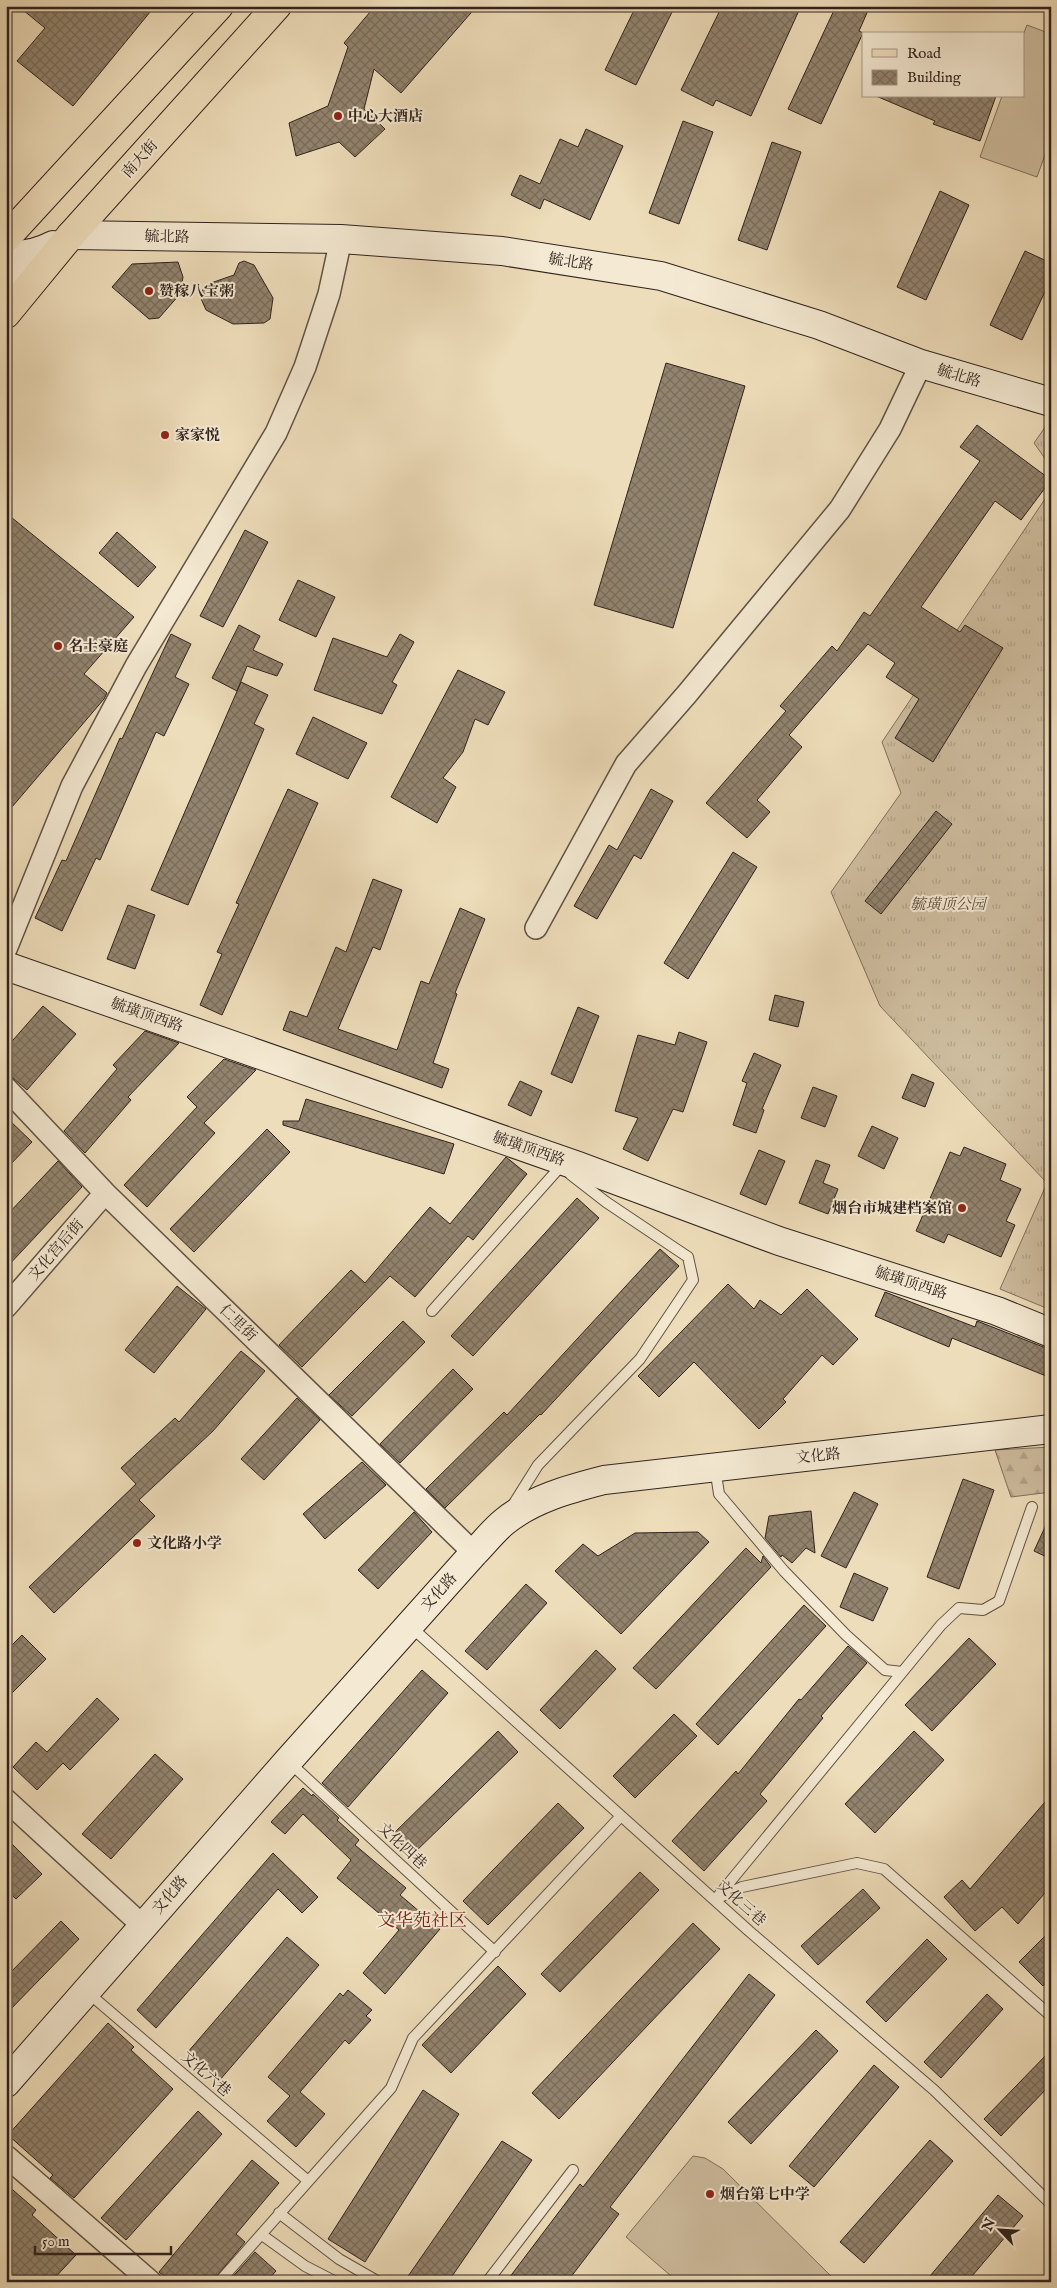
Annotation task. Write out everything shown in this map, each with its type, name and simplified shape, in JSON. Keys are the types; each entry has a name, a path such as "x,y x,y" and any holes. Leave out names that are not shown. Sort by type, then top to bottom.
{"main road":[{"path":"6,238 218,6"},
{"name":"南大街","path":"6,314 72,235 277,6"}],"street":[{"name":"毓北路","path":"72,235 340,239 502,251 661,276 819,325 921,364 1051,402"},
{"path":"6,254 18,256 42,252 72,235"},
{"path":"6,284 23,277 72,235"},
{"path":"6,949 72,786 136,666 276,433 306,367 329,294 340,239"},
{"path":"536,928 626,764 687,694 840,509 890,429 921,364"},
{"name":"毓璜顶西路","path":"6,966 523,1146 779,1241 997,1311 1051,1333"},
{"name":"仁里街","path":"6,1088 105,1193 474,1553"},
{"name":"文化宫后街","path":"6,1307 105,1193"},
{"name":"文化路","path":"6,2083 288,1761 504,1522 549,1497 604,1480 1051,1429"},
{"path":"6,1800 143,1926"},
{"path":"6,2156 151,2282"}],"lane":[{"path":"504,1522 519,1493 538,1465 640,1360 693,1280 688,1257 606,1202 561,1166 523,1146"},
{"path":"432,1311 561,1166"},
{"path":"715,1466 719,1494 784,1571 846,1634 885,1670 902,1672"},
{"path":"715,1900 941,1625 959,1608 983,1610 999,1601 1032,1507"},
{"name":"文化三巷","path":"410,1625 715,1900 934,2090 1051,2204"},
{"name":"文化四巷","path":"288,1761 495,1952"},
{"path":"219,2282 262,2235 307,2180 391,2088 413,2038 621,1816"},
{"path":"715,1900 742,1887 857,1863 884,1869 1051,2016"},
{"name":"文化六巷","path":"86,1991 307,2180"},
{"path":"487,2282 573,2170"},
{"path":"279,2213 339,2258 378,2282"},
{"path":"262,2235 305,2266 336,2282"}],"green space":[{"path":"1027,25 1051,34 1051,138 1037,177 980,157 1001,98 1024,98 1024,32"},
{"path":"1048,423 1051,424 1051,467 1034,443"},
{"name":"毓璜顶公园","path":"1051,490 1051,1310 1000,1289 1047,1183 880,1006 831,892 901,793 882,742"},
{"path":"1051,1447 1051,1492 1011,1497 995,1450"},
{"path":"693,2156 705,2158 723,2169 837,2282 678,2282 626,2237"}],"building":[{"path":"18,6 155,6 73,106 17,61 45,28"},
{"path":"375,6 477,6 401,93 374,69 364,109 385,129 355,157 339,142 296,156 289,123 328,106 348,47 344,43"},
{"path":"636,6 675,6 636,85 605,70"},
{"path":"722,6 801,6 751,116 716,100 713,106 681,90"},
{"path":"836,6 870,6 859,31 862,32 862,35 821,124 788,109"},
{"path":"881,98 995,98 980,141 933,124 935,121"},
{"path":"683,121 713,132 679,224 649,213"},
{"path":"586,129 623,146 590,220 544,199 540,209 511,195 520,175 540,184 560,139 578,147"},
{"path":"772,142 801,152 767,250 738,240"},
{"path":"940,191 969,205 926,300 897,287"},
{"path":"1025,251 1051,263 1051,279 1022,340 990,325"},
{"path":"244,261 254,265 273,298 270,319 264,323 233,324 206,310 199,294 208,284 234,275 239,263"},
{"name":"赞稼八宝粥","path":"178,262 183,277 180,294 159,318 149,319 112,287 132,264"},
{"path":"666,363 745,386 673,628 594,605"},
{"path":"977,425 1051,480 1021,520 995,501 921,607 960,632 965,625 1003,648 933,762 895,738 919,699 886,677 895,663 868,644 789,735 802,747 757,800 770,812 747,838 706,803 786,711 780,706 832,646 837,651 864,612 870,616 980,461 960,447"},
{"name":"名士豪庭","path":"6,513 134,617 84,674 107,693 104,699 6,814"},
{"path":"245,530 268,542 223,627 200,616"},
{"path":"117,532 156,567 138,587 99,553"},
{"path":"298,580 335,597 316,637 279,620"},
{"path":"239,625 260,636 253,650 283,664 277,676 247,666 237,691 212,678"},
{"path":"171,634 191,644 175,677 189,684 164,736 156,732 100,860 96,858 62,931 35,918 62,860 66,861 120,738 122,739"},
{"path":"400,634 414,642 392,682 397,685 382,714 314,690 333,638 387,657"},
{"path":"458,670 505,692 488,725 475,719 463,752 443,778 456,787 437,823 391,797"},
{"path":"241,682 268,695 254,724 264,729 188,905 151,890"},
{"path":"313,717 367,743 348,779 296,754"},
{"path":"288,789 318,803 222,1015 200,1005 222,954 217,952 239,904 236,903"},
{"path":"651,789 673,801 641,859 634,855 597,919 574,906 609,845 617,850"},
{"path":"936,811 952,824 881,914 865,901"},
{"path":"733,852 757,867 688,979 664,963"},
{"path":"373,879 402,890 380,950 373,947 338,1029 397,1050 421,981 429,984 460,908 485,919 455,993 457,994 433,1063 449,1069 442,1088 283,1030 290,1011 307,1017 336,947 346,952"},
{"path":"128,905 155,915 135,969 107,959"},
{"path":"775,995 804,1002 798,1027 769,1020"},
{"path":"43,1006 76,1034 27,1090 6,1072 6,1048"},
{"path":"578,1007 599,1016 572,1083 551,1074"},
{"path":"145,1031 179,1043 128,1097 131,1100 85,1153 64,1131 117,1069 113,1065"},
{"path":"679,1032 707,1042 683,1112 673,1109 648,1161 623,1149 638,1118 615,1111 638,1035 675,1045"},
{"path":"754,1053 781,1065 762,1109 764,1110 756,1133 733,1125 747,1083 742,1081"},
{"path":"224,1059 256,1070 204,1123 215,1133 147,1207 124,1185 197,1107 187,1097"},
{"path":"912,1074 934,1083 925,1107 902,1098"},
{"path":"520,1081 542,1091 531,1116 508,1105"},
{"path":"813,1087 837,1096 825,1127 801,1118"},
{"path":"306,1099 454,1144 444,1174 283,1125 283,1121 299,1121"},
{"path":"6,1117 32,1142 6,1169"},
{"path":"872,1126 898,1138 884,1169 858,1156"},
{"path":"267,1129 290,1152 194,1252 170,1229"},
{"name":"烟台市城建档案馆","path":"964,1147 1006,1164 1000,1180 1021,1189 1006,1221 1015,1225 1001,1257 948,1234 944,1243 916,1231 950,1152 960,1156"},
{"path":"759,1150 785,1161 766,1205 740,1194"},
{"path":"506,1157 527,1174 473,1240 468,1236 415,1297 390,1276 302,1367 279,1345 351,1270 365,1283 430,1207 450,1224"},
{"path":"816,1160 830,1165 823,1183 838,1189 828,1214 799,1203"},
{"path":"58,1161 82,1187 6,1268 6,1216"},
{"path":"577,1198 599,1218 473,1356 451,1336"},
{"path":"660,1249 679,1266 541,1415 445,1508 426,1489 504,1412 507,1415"},
{"path":"728,1284 754,1309 760,1300 781,1315 807,1289 858,1339 833,1365 822,1355 783,1399 786,1402 759,1429 694,1362 659,1397 638,1376"},
{"path":"177,1286 206,1309 154,1373 125,1350"},
{"path":"885,1292 975,1327 977,1321 1051,1350 1051,1378 952,1338 949,1347 875,1316"},
{"path":"403,1321 425,1342 352,1416 329,1395"},
{"path":"241,1351 265,1371 213,1431 139,1500 155,1516 54,1613 29,1587 136,1484 121,1468 175,1418 179,1422"},
{"path":"453,1369 473,1389 400,1463 380,1444"},
{"path":"297,1398 320,1420 264,1480 241,1459"},
{"path":"362,1462 386,1485 325,1539 303,1514"},
{"path":"963,1479 994,1490 959,1589 927,1577"},
{"path":"854,1492 878,1504 846,1568 821,1556"},
{"path":"811,1511 815,1553 806,1548 792,1563 782,1555 781,1557 765,1538 769,1516"},
{"path":"414,1512 432,1532 378,1589 358,1570"},
{"path":"1051,1514 1051,1559 1034,1551"},
{"path":"698,1532 709,1542 621,1634 555,1571 583,1544 598,1556 635,1533"},
{"path":"746,1548 761,1563 763,1556 771,1567 656,1689 633,1668"},
{"path":"854,1573 888,1588 873,1621 840,1607"},
{"path":"526,1584 547,1603 487,1670 465,1651"},
{"path":"804,1605 826,1626 718,1745 696,1724"},
{"path":"22,1635 46,1659 6,1699 6,1651"},
{"path":"969,1638 996,1664 932,1731 905,1705"},
{"path":"848,1646 867,1663 821,1716 823,1718 760,1794 767,1801 704,1871 672,1841 736,1771 738,1774 799,1699 801,1700"},
{"path":"596,1650 616,1669 560,1729 540,1710"},
{"path":"422,1670 448,1693 348,1807 322,1783"},
{"path":"97,1698 119,1719 70,1770 63,1763 37,1790 13,1767 36,1742 47,1752"},
{"path":"674,1714 697,1736 635,1798 613,1776"},
{"path":"498,1731 518,1752 412,1855 392,1835"},
{"path":"914,1731 944,1760 875,1833 845,1804"},
{"path":"155,1754 183,1779 111,1859 82,1834"},
{"path":"303,1788 312,1796 313,1794 339,1818 337,1820 359,1840 355,1845 406,1888 400,1895 440,1929 385,1994 363,1973 399,1930 337,1878 351,1860 303,1814 285,1834 271,1822"},
{"path":"1051,1795 1051,1886 1018,1924 1002,1907 975,1931 944,1897 962,1880 970,1889"},
{"path":"558,1803 584,1828 488,1925 463,1901"},
{"path":"6,1838 42,1874 16,1899 6,1890"},
{"path":"273,1853 318,1897 302,1913 278,1889 156,2028 137,2010"},
{"path":"640,1872 659,1890 560,1992 541,1974"},
{"path":"863,1889 880,1908 818,1965 801,1946"},
{"path":"61,1921 79,1939 6,2014 6,1977"},
{"path":"693,1923 720,1949 559,2119 532,2093"},
{"path":"1051,1930 1051,1978 1043,1986 1019,1962"},
{"path":"287,1937 319,1965 219,2081 187,2053"},
{"path":"927,1939 947,1959 886,2022 866,2002"},
{"path":"498,1966 526,1994 451,2073 422,2045"},
{"path":"749,1974 775,1995 610,2207 619,2214 567,2282 506,2282 580,2184 583,2187"},
{"path":"348,1990 372,2010 366,2016 371,2020 349,2044 345,2040 300,2092 325,2114 296,2147 267,2121 290,2096 268,2077 340,1993 343,1996"},
{"path":"987,1994 1003,2009 941,2078 924,2062"},
{"path":"108,2023 134,2047 131,2050 173,2089 74,2198 50,2178 53,2175 8,2135"},
{"path":"816,2030 838,2051 751,2144 728,2122"},
{"path":"1051,2050 1051,2084 1001,2136 984,2119"},
{"path":"874,2065 899,2087 814,2187 789,2166"},
{"path":"423,2090 459,2114 365,2262 328,2239"},
{"path":"198,2111 222,2134 126,2240 101,2218"},
{"path":"930,2140 953,2161 864,2263 840,2242"},
{"path":"502,2141 532,2160 448,2282 404,2282"},
{"path":"252,2160 279,2183 236,2234 245,2242 212,2282 171,2282 159,2272"},
{"path":"6,2184 36,2210 32,2215 76,2255 51,2282 6,2282"},
{"path":"998,2195 1023,2216 967,2282 925,2282"},
{"path":"255,2252 276,2271 266,2282 228,2282"}],"place":[{"name":"中心大酒店","path":"338,116"},
{"name":"赞稼八宝粥","path":"149,291"},
{"name":"家家悦","path":"165,435"},
{"name":"名士豪庭","path":"58,646"},
{"name":"烟台市城建档案馆","path":"962,1208"},
{"name":"文化路小学","path":"137,1543"},
{"name":"烟台第七中学","path":"710,2194"}],"district":[{"name":"文华苑社区","path":"422,1921"}]}
